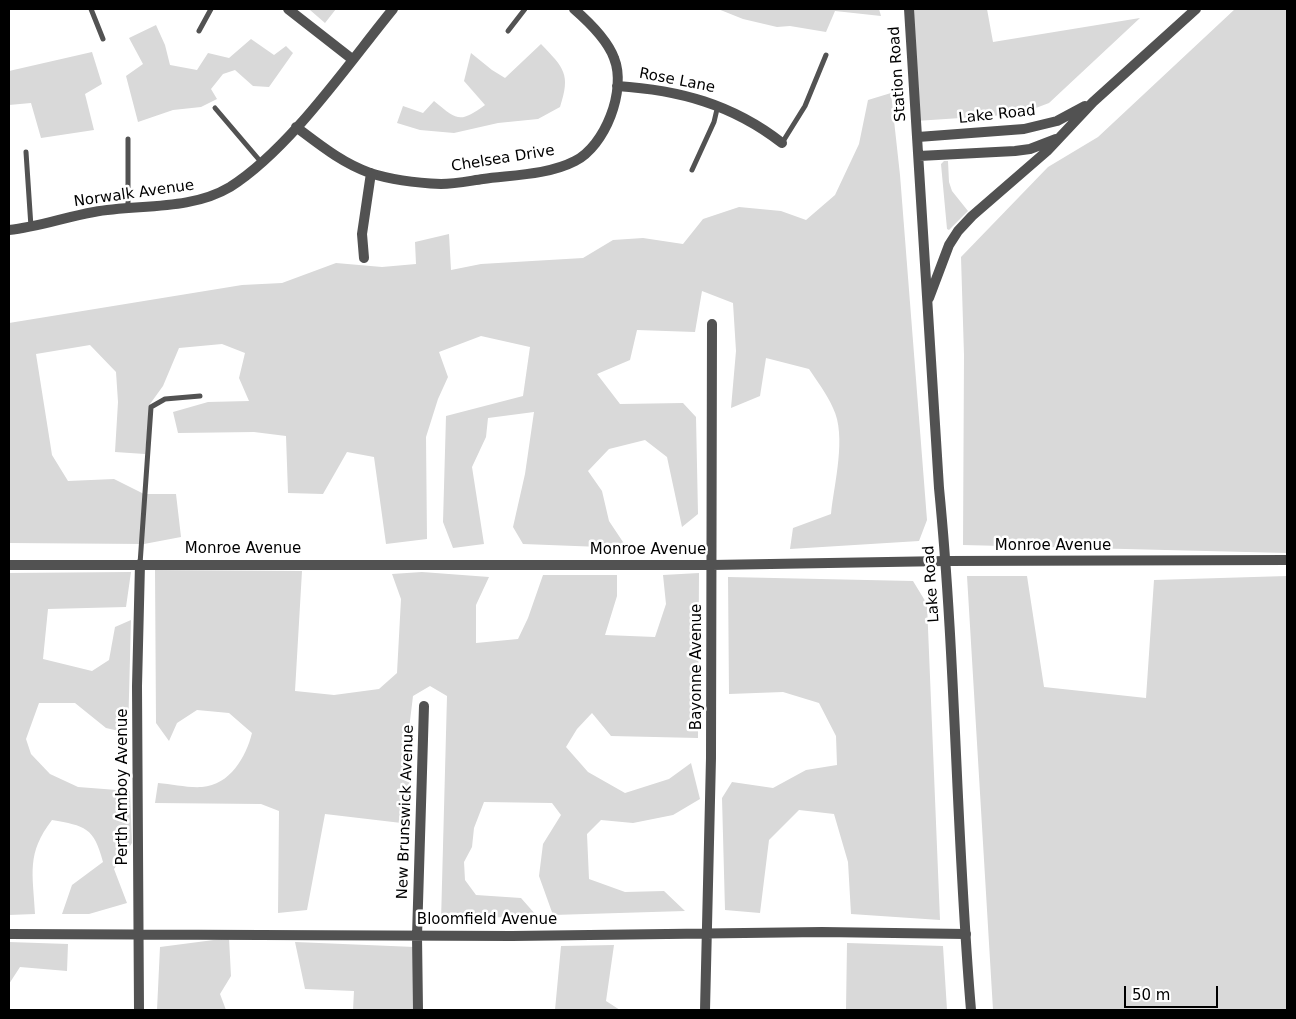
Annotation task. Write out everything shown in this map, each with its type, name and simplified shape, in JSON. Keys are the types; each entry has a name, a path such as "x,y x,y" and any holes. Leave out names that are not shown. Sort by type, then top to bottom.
{"street":[{"path":"288,9 352,60"},
{"name":"Norwalk Avenue","path":"9,230 31,228 93,212 204,199 230,186 261,162 296,127 393,9"},
{"name":"Chelsea Drive","path":"296,127 340,160 371,173 395,179 443,184 548,170 576,161 591,148 607,126 614,106 617,86 615,59 605,41 574,9"},
{"name":"Station Road","path":"908,9 918,137"},
{"name":"Lake Road","path":"919,156 1015,152 1030,149 1057,139 1093,102 1196,9"},
{"name":"Rose Lane","path":"617,86 646,88 699,98 718,105 768,132 782,143"},
{"name":"Lake Road","path":"971,1010 946,561 939,488 918,137 998,132 1038,127 1057,121 1093,102"},
{"path":"927,304 948,245 958,231 972,216 1047,151 1057,139"},
{"path":"364,258 362,234 371,173"},
{"name":"Bayonne Avenue","path":"705,1010 705,933 711,758 712,324"},
{"name":"Monroe Avenue","path":"9,565 712,565 946,561 1287,560"},
{"name":"Perth Amboy Avenue","path":"139,1010 137,686 140,564"},
{"name":"New Brunswick Avenue","path":"418,1010 424,706"},
{"name":"Bloomfield Avenue","path":"9,934 418,936 705,933 966,934"}],"lane":[{"path":"91,9 103,39"},
{"path":"199,32 211,9"},
{"path":"508,31 525,9"},
{"path":"782,143 805,106 826,55"},
{"path":"692,170 714,122 718,105"},
{"path":"215,108 261,162"},
{"path":"128,139 128,208"},
{"path":"26,152 31,228"},
{"path":"140,564 151,407 165,399 200,396"}],"shaded area":[{"path":"311,9 336,9 325,23"},
{"path":"718,9 879,9 881,16 835,11 826,32 790,26 777,27 743,19"},
{"path":"908,9 987,9 993,42 1140,18 1049,103 1020,114 916,121"},
{"path":"1235,9 1287,9 1287,553 963,545 964,355 961,257 1048,167 1098,137"},
{"path":"156,25 165,45 170,65 197,70 208,53 229,58 251,39 274,55 286,46 293,53 269,87 253,86 235,70 223,74 211,89 217,99 201,107 173,110 138,122 126,76 143,64 129,38"},
{"path":"541,44 555,59 563,72 565,87 560,107 538,119 498,123 454,133 420,130 397,123 403,106 423,113 434,101 454,116 464,117 470,115 485,105 464,81 471,53 505,78"},
{"path":"92,52 102,84 85,94 94,130 41,138 31,103 9,105 9,71"},
{"path":"891,93 900,175 927,520 919,541 790,549 793,528 831,514 839,446 837,419 828,398 809,369 766,358 760,396 731,408 736,351 733,303 702,291 695,332 637,330 630,360 597,374 620,404 683,403 696,417 698,514 682,527 667,457 645,440 609,449 588,471 602,491 609,521 627,548 523,544 513,527 525,474 534,412 488,418 486,437 472,467 484,544 453,548 443,522 446,416 523,396 530,347 481,336 439,352 448,377 438,399 426,437 427,539 386,544 374,457 347,452 323,494 288,493 286,436 254,432 178,433 173,412 208,402 249,401 239,378 245,353 222,344 179,348 163,386 150,404 145,454 115,452 118,402 116,372 90,345 36,354 52,455 68,481 114,479 144,494 176,494 181,537 144,544 9,543 9,323 242,285 282,283 336,263 382,267 416,264 415,242 449,234 451,270 481,264 583,258 613,240 643,238 683,244 703,219 739,207 781,211 806,220 835,195 859,144 868,100"},
{"path":"944,161 948,161 949,182 952,191 968,211 949,230 947,229 941,164"},
{"path":"155,570 302,571 295,691 334,695 379,689 397,673 401,599 392,574 422,572 489,577 476,605 476,643 518,639 528,618 543,575 617,575 617,596 605,635 655,637 666,604 663,575 699,573 698,738 611,736 592,713 577,729 566,747 588,772 625,793 669,779 691,763 700,799 673,815 633,823 601,820 587,834 589,879 625,892 664,891 685,911 553,915 539,876 543,844 561,815 552,803 484,802 474,828 472,847 464,862 465,880 476,895 521,898 536,915 441,921 447,696 430,686 413,696 409,729 410,824 325,814 307,910 278,913 279,811 261,804 155,803 158,783 202,787 221,781 229,775 241,760 252,733 229,713 197,710 177,723 169,741 156,723"},
{"path":"131,572 126,607 48,609 43,659 92,671 109,660 115,627 131,620 128,733 106,728 75,703 39,703 26,739 31,754 50,774 78,787 130,791 132,843 114,869 127,903 89,914 62,914 72,885 103,862 96,842 86,830 73,824 52,820 38,843 33,864 35,914 9,915 9,573"},
{"path":"967,576 1027,576 1044,687 1146,698 1154,580 1287,576 1287,1010 993,1010"},
{"path":"728,577 913,581 927,604 940,920 851,914 848,862 834,814 799,810 769,840 760,913 725,910 722,798 732,782 773,788 806,770 837,765 836,736 819,703 783,692 729,694"},
{"path":"229,938 231,976 220,994 226,1010 157,1010 160,947"},
{"path":"9,942 68,944 67,971 20,967 9,984"},
{"path":"295,942 415,947 414,1010 353,1010 354,991 305,989"},
{"path":"847,943 943,946 947,1010 846,1010"},
{"path":"614,945 606,1001 620,1010 555,1010 561,946"}]}
